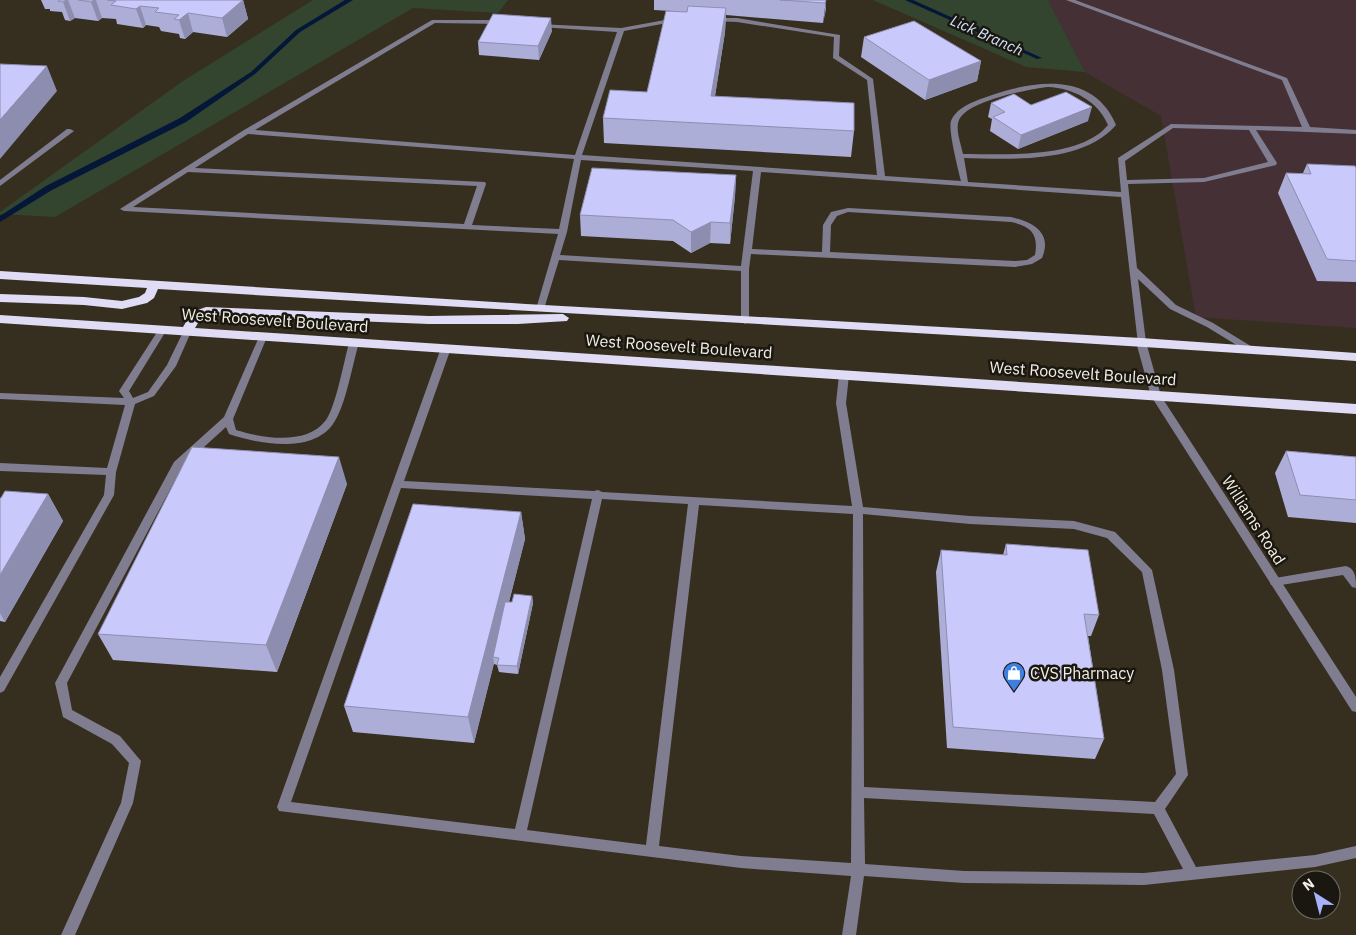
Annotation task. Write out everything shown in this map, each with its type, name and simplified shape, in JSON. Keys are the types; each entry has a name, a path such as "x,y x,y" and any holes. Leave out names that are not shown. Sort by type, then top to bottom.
{"highway":[{"name":"West Roosevelt Boulevard","path":"0,275 540,309 1142,342 1356,357"},
{"path":"0,298 84,301 122,305 143,300 150,295 154,285"},
{"path":"187,332 196,315 206,311 330,317 512,320 627,314"},
{"name":"West Roosevelt Boulevard","path":"0,319 1356,409"}],"street":[{"path":"1069,0 1285,79 1307,129"},
{"path":"532,24 621,30 684,20"},
{"path":"702,20 737,20 838,36 835,57 870,79 881,178"},
{"path":"512,23 434,21 246,132 124,209 563,232"},
{"path":"540,309 557,257 578,157 621,30"},
{"path":"960,156 1034,157 1062,151 1106,134 1112,125 1110,115 1099,105 1066,87 1049,85 1025,89 966,108 957,116 954,125 965,184"},
{"name":"Williams Road","path":"1251,128 1171,126 1121,160 1142,342 1156,396 1356,707"},
{"path":"1251,128 1356,132"},
{"path":"1124,182 1204,180 1273,163 1251,128"},
{"path":"0,184 70,130"},
{"path":"246,132 1125,195"},
{"path":"187,170 482,184 467,228"},
{"path":"745,320 745,269 757,170"},
{"path":"748,251 826,255 1015,264 1029,262 1038,256 1042,245 1038,233 1029,225 1017,220 848,210 834,214 827,226 826,255"},
{"path":"557,257 745,269"},
{"path":"1133,269 1173,307 1210,325 1251,350"},
{"path":"0,688 109,495 111,472 131,402 124,391 162,331"},
{"path":"0,396 131,402 152,394 171,366 187,332"},
{"path":"68,935 127,803 135,761 116,740 67,713 61,684 178,465 228,419 263,336"},
{"path":"228,419 232,432 248,438 298,441 313,436 330,422 354,343"},
{"path":"446,348 283,807 741,862 964,877 1144,879 1315,861 1356,852"},
{"path":"844,375 841,403 858,510 858,870 849,935"},
{"path":"0,467 111,472"},
{"path":"398,484 598,494 858,510 970,520 1074,525 1111,535 1147,570 1168,670 1182,775 1158,808"},
{"path":"520,835 598,494"},
{"path":"652,851 694,500"},
{"path":"1275,582 1346,570 1356,584"},
{"path":"858,792 1158,808"},
{"path":"1158,808 1193,874"}],"shaded area":[{"path":"1048,0 1356,0 1356,328 1196,317 1161,116 1085,72"}],"green space":[{"path":"313,0 508,0 498,13 413,8 55,217 0,214 0,212 183,81"},
{"path":"873,0 1048,0 1085,72 1026,67"}],"building":[{"path":"78,0 94,0 91,2"},
{"path":"107,0 243,0 222,18 188,13 179,20 174,19 179,15 155,12 159,8 140,6 136,9 111,5 116,1"},
{"path":"780,0 826,0 825,3"},
{"path":"688,6 726,8 711,96 854,103 854,131 603,118 610,90 647,92 666,11 687,12"},
{"path":"493,14 551,18 538,46 478,42"},
{"path":"914,21 981,61 929,80 864,37"},
{"path":"0,64 47,66 0,120"},
{"path":"1066,92 1092,107 1021,135 993,117 1005,112 991,103 1014,94 1031,105"},
{"path":"1307,164 1355,166 1356,261 1327,259 1286,173 1311,174"},
{"path":"592,168 736,175 730,223 711,222 691,232 673,220 580,215"},
{"path":"192,447 339,457 266,645 98,634"},
{"path":"1286,451 1356,457 1356,500 1300,495"},
{"path":"5,491 48,494 0,575 0,498"},
{"path":"413,504 521,512 468,717 344,706"},
{"name":"CVS Pharmacy","path":"1006,544 1088,550 1099,615 1084,614 1104,739 953,727 941,550 1007,555"},
{"path":"514,594 532,596 517,666 497,665 499,658 493,657 505,602 512,602"}],"waterway":[{"path":"0,220 49,188 183,120 253,73 298,31 350,0"},
{"name":"Lick Branch","path":"908,0 1039,58"}],"place":[{"name":"CVS Pharmacy","path":"1014,692"}]}
